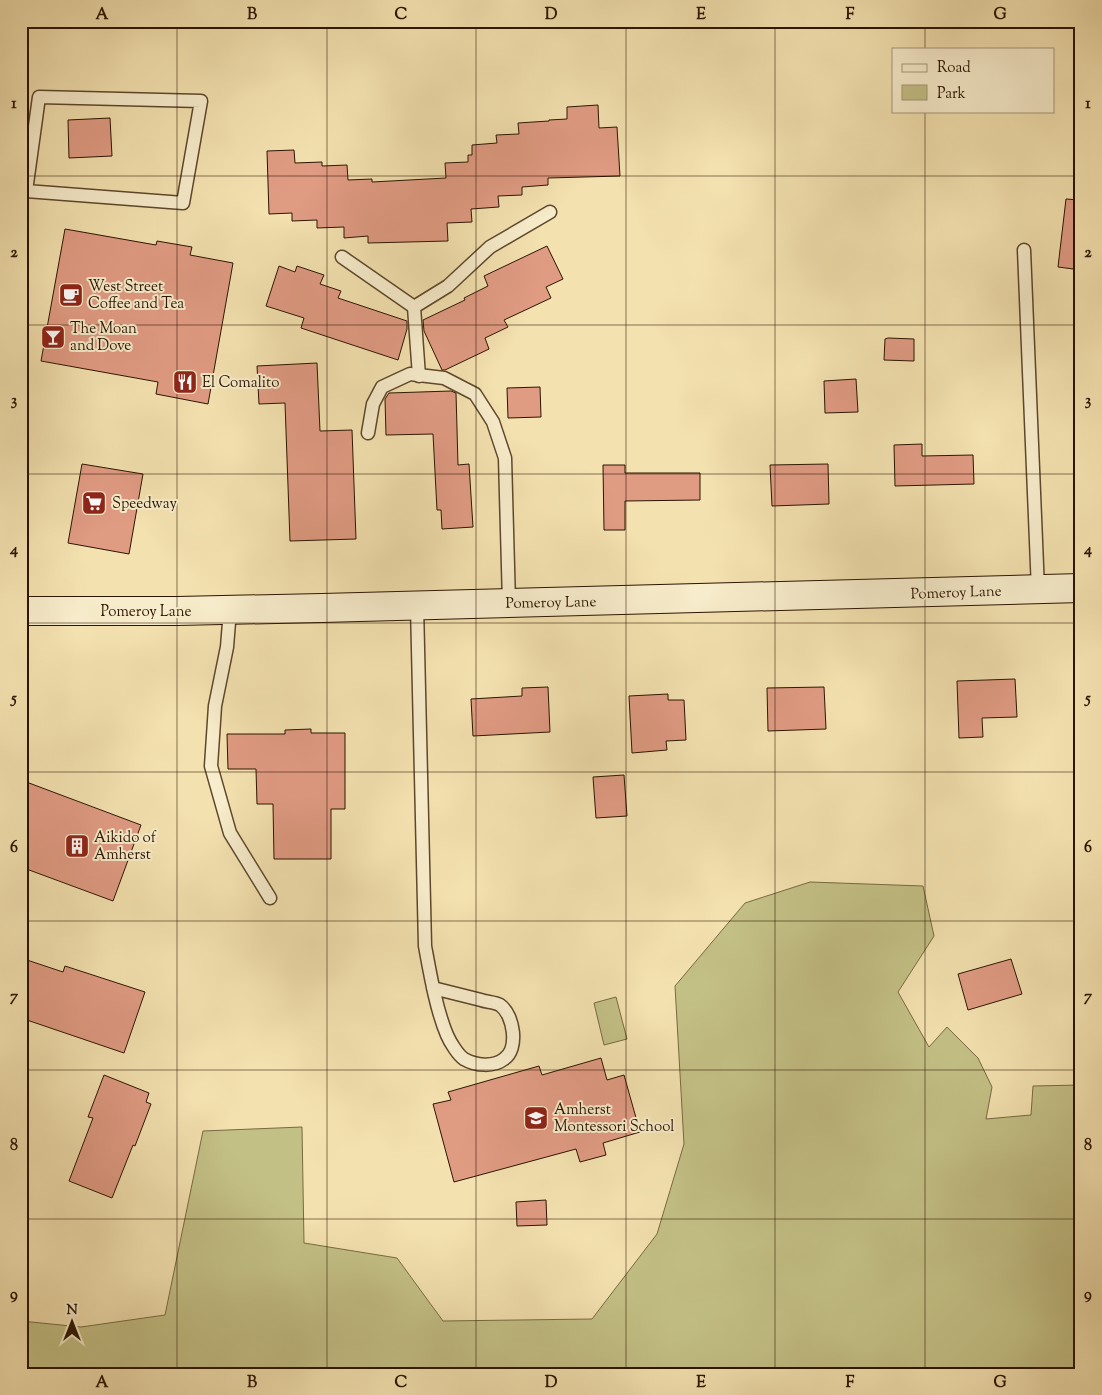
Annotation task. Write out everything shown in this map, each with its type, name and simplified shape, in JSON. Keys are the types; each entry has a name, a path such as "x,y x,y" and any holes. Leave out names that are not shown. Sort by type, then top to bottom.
{"street":[{"name":"Pomeroy Lane","path":"21,610 230,610 1081,588"}],"lane":[{"path":"39,97 201,101 183,203 26,191 39,97"},
{"path":"414,307 448,286 490,247 550,212"},
{"path":"1024,250 1038,590"},
{"path":"342,257 414,307"},
{"path":"414,307 419,376"},
{"path":"368,433 373,404 382,386 410,374 444,378 475,394 493,422 505,458 509,603"},
{"path":"416,606 425,946 433,988 447,1036 463,1058 476,1064 492,1065 506,1059 512,1047 514,1032 509,1016 499,1005 433,988"},
{"path":"230,610 226,647 215,706 212,766 230,833 270,898"}],"green space":[{"path":"810,882 923,886 934,936 898,992 929,1047 947,1027 978,1058 992,1087 986,1119 1031,1115 1033,1086 1081,1085 1081,1374 21,1374 21,1321 81,1327 165,1315 203,1131 302,1127 304,1243 397,1258 443,1321 592,1319 657,1234 684,1144 675,986 745,903"},
{"path":"616,997 627,1039 604,1045 594,1003"}],"building":[{"path":"598,105 599,128 617,127 620,176 548,178 548,185 522,187 522,195 498,196 499,207 471,209 472,222 447,223 448,241 368,243 368,236 344,238 344,227 317,228 317,220 292,221 292,213 269,214 267,151 294,150 295,163 322,162 322,166 347,165 348,180 372,179 372,182 446,178 445,163 468,162 468,155 472,155 472,145 497,143 496,135 519,134 518,123 567,119 567,107"},
{"path":"110,118 112,156 69,158 68,120"},
{"path":"1066,199 1081,200 1081,270 1058,267"},
{"path":"65,229 156,245 157,241 192,247 190,255 233,263 208,404 156,394 158,382 41,361"},
{"path":"547,246 563,279 546,287 551,298 504,320 508,327 485,338 489,349 442,370 424,331 423,320 465,300 464,298 488,286 484,276"},
{"path":"279,266 295,272 297,266 324,275 320,284 341,291 338,298 407,321 407,329 398,360 301,328 304,318 266,306"},
{"path":"885,339 914,339 914,361 884,360"},
{"path":"317,363 320,431 352,430 356,539 290,541 285,403 259,404 257,366"},
{"path":"856,379 858,412 825,413 824,381"},
{"path":"540,387 541,417 508,418 507,388"},
{"path":"451,391 456,393 458,465 469,464 473,527 442,529 441,510 437,510 433,434 386,435 385,399 389,393"},
{"path":"922,444 922,456 973,455 974,484 895,486 894,445"},
{"path":"82,464 143,474 129,554 68,543"},
{"path":"828,464 829,504 772,506 770,465"},
{"path":"603,465 625,465 625,473 700,473 700,500 625,501 625,530 604,530"},
{"path":"1015,679 1017,717 982,718 983,737 959,738 957,681"},
{"path":"548,687 550,732 473,736 471,699 522,696 522,688"},
{"path":"824,687 826,729 768,731 767,688"},
{"path":"668,694 668,700 684,700 686,740 666,741 667,750 632,753 629,696"},
{"path":"311,729 311,733 345,733 345,809 331,809 331,859 274,859 273,804 257,804 256,769 228,769 227,734 285,734 285,730"},
{"path":"624,775 627,816 596,818 593,777"},
{"name":"Aikido of Amherst","path":"21,780 141,825 113,901 21,867"},
{"path":"21,958 63,972 65,966 145,992 124,1053 21,1018"},
{"path":"1011,959 1022,994 968,1010 958,974"},
{"name":"Amherst Montessori School","path":"601,1058 607,1080 624,1075 640,1132 603,1143 606,1155 580,1162 576,1149 454,1182 433,1104 451,1100 448,1092 539,1066 542,1075"},
{"path":"104,1075 149,1093 146,1102 151,1104 112,1198 69,1181 93,1118 88,1117"},
{"path":"546,1200 547,1225 517,1226 516,1202"}],"place":[{"name":"West Street Coffee and Tea","path":"71,295"},
{"name":"The Moan and Dove","path":"53,337"},
{"name":"El Comalito","path":"185,382"},
{"name":"Speedway","path":"94,503"},
{"name":"Aikido of Amherst","path":"77,846"},
{"name":"Amherst Montessori School","path":"536,1118"}]}
